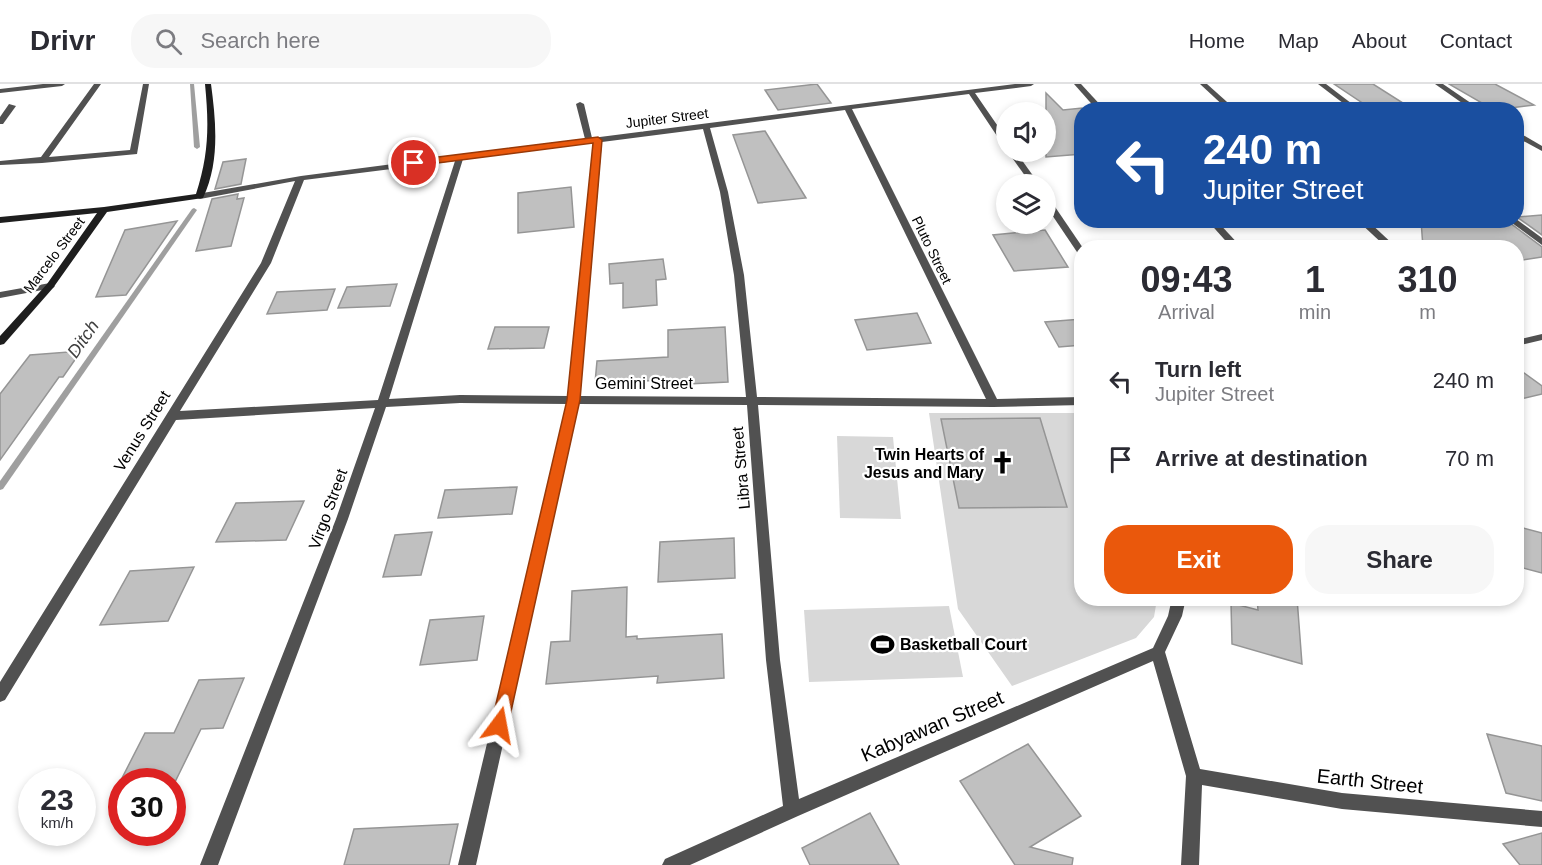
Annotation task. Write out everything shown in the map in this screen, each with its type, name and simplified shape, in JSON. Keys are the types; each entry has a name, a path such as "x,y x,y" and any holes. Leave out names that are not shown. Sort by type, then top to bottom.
{"street":[{"path":"0,91 62,84"},
{"path":"42,161 98,84"},
{"path":"0,163 134,152 146,84"},
{"path":"0,220 104,210 200,196 213,152 214,138 208,84"},
{"name":"Jupiter Street","path":"200,196 301,178 1031,84"},
{"path":"1077,84 1094,102"},
{"path":"1203,84 1224,102"},
{"path":"1322,84 1346,102"},
{"path":"1438,84 1466,102"},
{"path":"971,92 996,128"},
{"path":"467,865 574,400 593,140 580,104"},
{"path":"0,122 12,106"},
{"name":"Pluto Street","path":"848,109 993,404"},
{"name":"Libra Street","path":"706,127 724,192 739,275 752,400 773,660 792,810"},
{"path":"1524,138 1542,149"},
{"name":"Virgo Street","path":"209,865 342,519 460,157"},
{"name":"Venus Street","path":"0,695 266,263 301,178"},
{"name":"Marcelo Street","path":"0,342 50,286 104,210"},
{"path":"1056,215 1074,241"},
{"path":"1219,228 1230,240"},
{"path":"1370,228 1384,240"},
{"path":"1523,228 1542,242"},
{"path":"0,295 50,286"},
{"path":"1524,340 1542,337"},
{"name":"Gemini Street","path":"170,416 460,399 993,404 1074,401"},
{"path":"1177,606 1175,616 1158,652 1194,776 1190,865"},
{"name":"Kabyawan Street","path":"671,865 792,810 1158,652"},
{"name":"Earth Street","path":"1194,776 1342,801 1542,819"}],"shaded area":[{"path":"929,413 1074,413 1074,606 1156,606 1154,617 1136,638 1012,686 958,609"},
{"path":"837,436 893,437 901,519 840,518"},
{"name":"Basketball Court","path":"949,606 963,677 809,682 804,610"}],"building":[{"path":"817,84 831,103 778,110 765,90"},
{"path":"1334,84 1373,84 1401,102 1361,102"},
{"path":"1449,84 1495,84 1534,105 1524,106 1524,102 1480,102"},
{"path":"1046,93 1055,102 1046,102"},
{"path":"1056,103 1063,110 1074,109 1074,155 1056,156"},
{"path":"765,131 806,198 758,203 733,135"},
{"path":"246,159 241,184 215,189 223,162"},
{"path":"571,187 574,227 518,233 518,193"},
{"path":"238,194 237,199 244,198 231,246 196,251 212,199"},
{"path":"1542,215 1542,235 1524,222 1524,216"},
{"path":"177,221 126,295 96,297 125,230"},
{"path":"1422,228 1517,228 1542,247 1542,257 1524,260 1524,240 1422,240"},
{"path":"1047,234 1068,267 1014,271 993,235"},
{"path":"663,259 666,279 656,280 657,305 623,308 623,283 610,284 609,264"},
{"path":"397,284 390,306 338,308 347,287"},
{"path":"335,289 327,310 267,314 277,292"},
{"path":"917,313 931,343 867,350 855,320"},
{"path":"1074,320 1074,346 1059,347 1045,322"},
{"path":"495,327 549,327 544,348 488,349"},
{"path":"725,327 728,382 667,385 667,380 595,383 597,361 668,357 668,330"},
{"path":"81,351 63,377 59,377 0,460 0,394 30,355"},
{"path":"1524,373 1542,386 1542,394 1524,398"},
{"name":"Twin Hearts of Jesus and Mary","path":"1040,418 1067,507 959,508 941,419"},
{"path":"517,487 512,514 438,518 445,490"},
{"path":"304,501 286,540 216,542 236,503"},
{"path":"1524,528 1542,533 1542,573 1524,568"},
{"path":"432,532 421,575 383,577 395,535"},
{"path":"734,538 735,578 658,582 660,542"},
{"path":"194,567 168,621 100,625 130,571"},
{"path":"627,587 626,637 637,636 637,639 722,634 724,678 657,683 658,676 546,684 551,642 570,641 572,591"},
{"path":"1231,606 1258,610 1258,606 1298,606 1302,664 1232,644"},
{"path":"484,616 477,660 420,665 430,620"},
{"path":"244,678 223,728 201,729 182,768 127,768 145,733 174,733 199,680"},
{"path":"1487,734 1542,746 1542,801 1506,793"},
{"path":"1028,744 1081,816 1030,847 1073,858 1072,865 1015,865 960,781"},
{"path":"870,813 899,865 810,865 802,848"},
{"path":"458,824 449,865 344,865 354,829"},
{"path":"1542,833 1542,865 1520,865 1503,844"}],"waterway":[{"path":"192,84 197,147"},
{"name":"Ditch","path":"0,487 194,210"}],"place":[{"name":"Twin Hearts of Jesus and Mary","path":"1002,463"},
{"name":"Basketball Court","path":"882,644"}],"route":[{"path":"414,163 598,140 574,400 499,725"}]}
